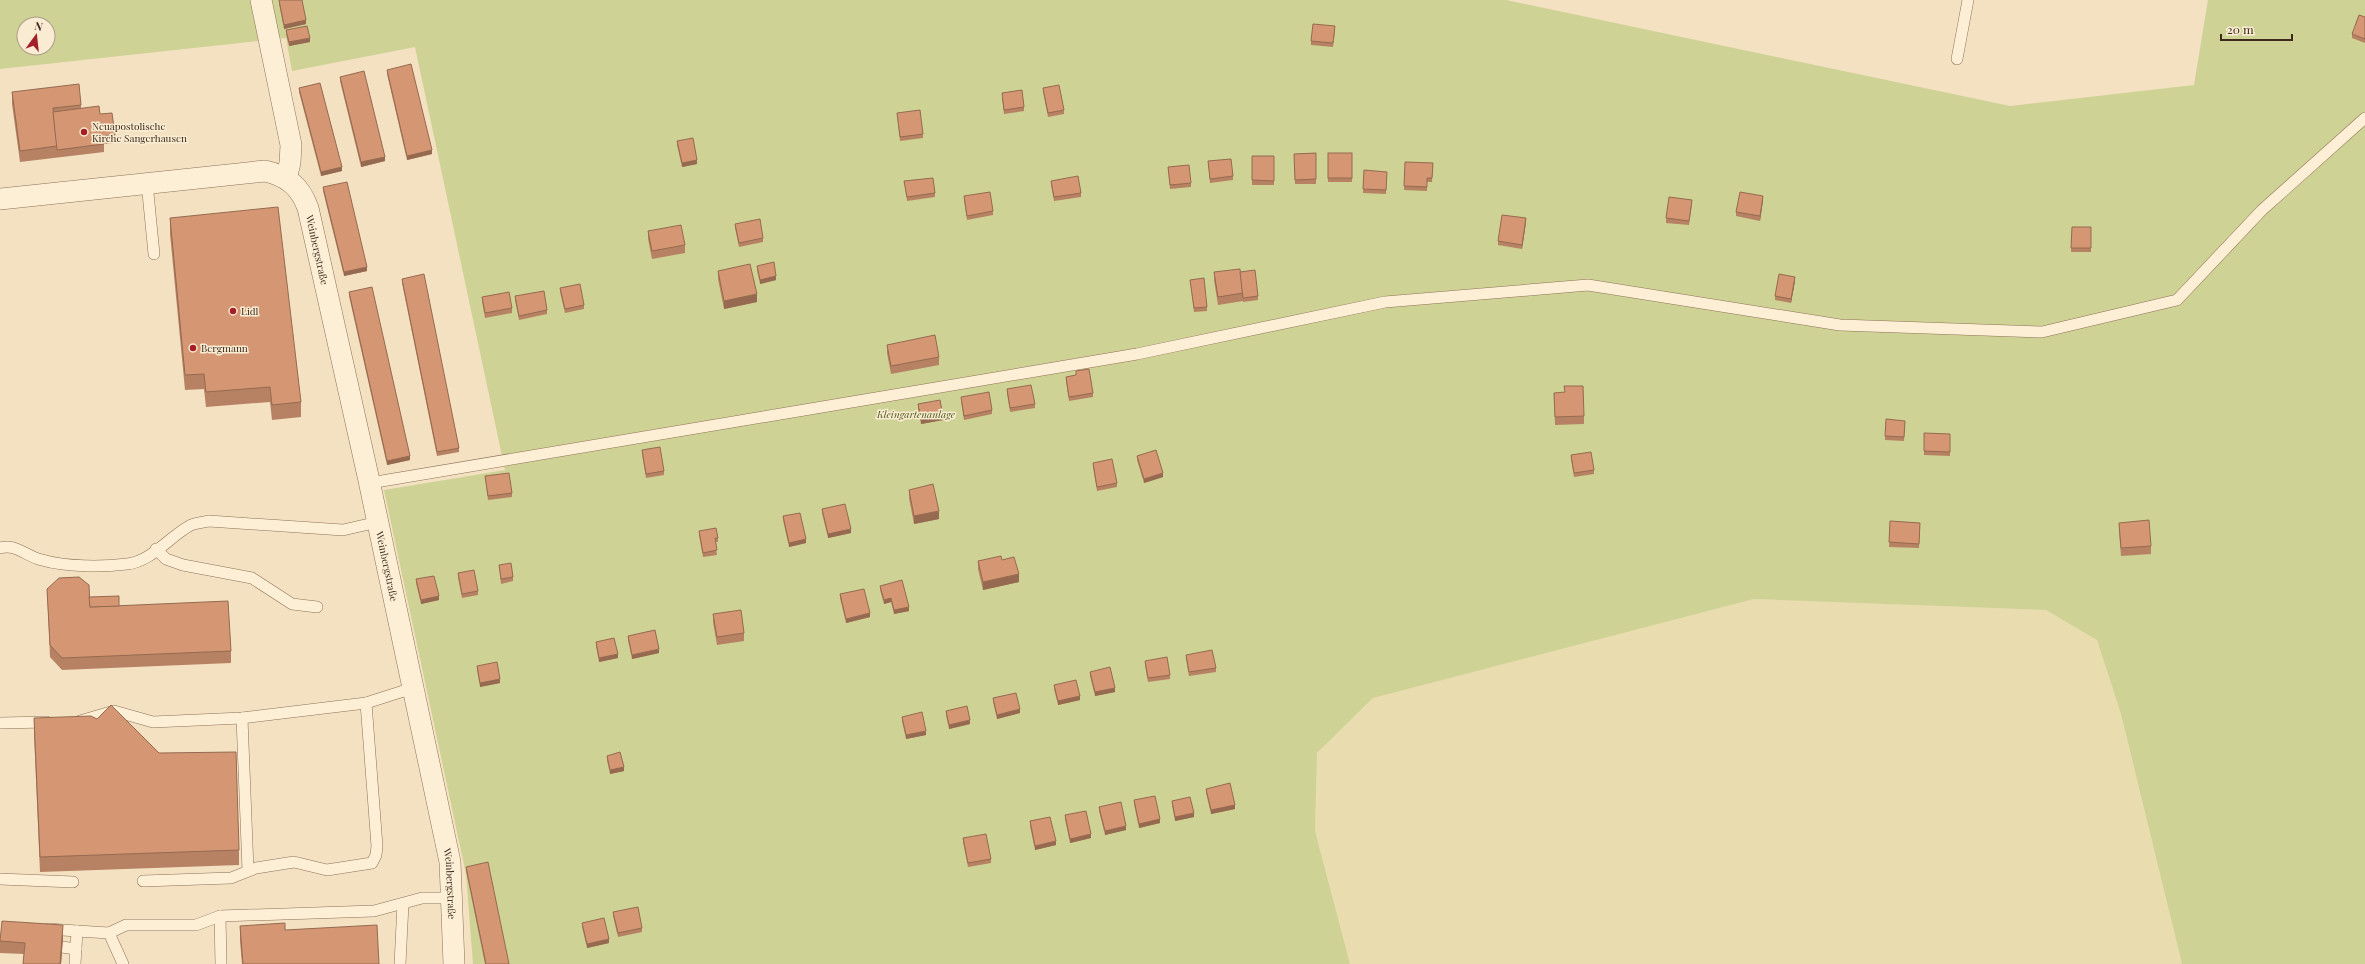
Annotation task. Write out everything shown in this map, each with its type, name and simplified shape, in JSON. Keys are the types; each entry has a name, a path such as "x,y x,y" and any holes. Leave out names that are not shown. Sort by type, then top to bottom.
{"street":[{"path":"261,0 291,145 290,163 286,178"},
{"name":"Weinbergstraße","path":"0,199 265,171 286,178 304,195 370,483 450,862 454,964"}],"lane":[{"path":"1957,59 1968,0"},
{"path":"370,483 1137,354 1386,302 1588,285 1840,325 2042,332 2177,300 2262,210 2365,118"},
{"path":"147,183 154,254"},
{"path":"0,548 7,546 18,549 34,558 57,564 127,564 139,562 192,525 209,521 343,530 378,522"},
{"path":"156,549 166,559 183,564 252,578 292,604 317,607"},
{"path":"72,721 95,717 114,711 153,722 242,718 366,703 413,688"},
{"path":"143,881 231,878 248,870 294,862 327,870 372,863 376,855 377,846 366,703"},
{"path":"242,718 248,870"},
{"path":"0,723 56,721"},
{"path":"0,879 73,882"},
{"path":"38,929 109,933 126,925 196,925 220,916 374,911 422,898 451,898"},
{"path":"400,964 403,904"},
{"path":"220,916 222,964"},
{"path":"75,964 77,932"},
{"path":"109,933 123,964"},
{"path":"62,947 76,948"}],"shaded area":[{"path":"1754,599 2046,610 2097,640 2121,714 2182,964 1350,964 1315,831 1317,753 1373,698"}],"green space":[{"name":"Kleingartenanlage","path":"0,0 1506,0 2010,106 2194,85 2208,0 2365,0 2365,964 2182,964 2121,714 2097,640 2046,610 1754,599 1373,698 1317,753 1315,831 1350,964 473,964 466,874 384,490 505,470 415,47 292,71 286,38 0,69"}],"building":[{"path":"279,0 302,0 306,20 284,25"},
{"path":"2359,15 2365,17 2365,39 2352,34"},
{"path":"1313,24 1335,26 1333,43 1311,41"},
{"path":"307,26 310,38 289,42 286,30"},
{"path":"411,64 432,150 407,156 387,70"},
{"path":"364,71 385,157 361,162 340,77"},
{"path":"320,83 342,167 321,172 299,88"},
{"path":"79,84 81,105 53,108 57,146 20,151 12,92"},
{"path":"1059,85 1064,110 1048,113 1043,88"},
{"path":"1022,90 1024,107 1004,110 1002,93"},
{"name":"Neuapostolische Kirche Sangerhausen","path":"99,106 100,114 112,113 115,135 103,136 104,144 57,150 53,112"},
{"path":"920,110 923,134 900,137 897,113"},
{"path":"693,138 697,160 682,163 677,141"},
{"path":"1316,153 1316,179 1295,180 1294,154"},
{"path":"1328,153 1352,153 1352,178 1328,178"},
{"path":"1252,156 1274,156 1274,181 1252,180"},
{"path":"1231,159 1233,176 1210,179 1208,161"},
{"path":"1405,162 1433,163 1432,178 1427,178 1427,187 1404,186"},
{"path":"1189,165 1191,183 1170,185 1168,167"},
{"path":"1364,170 1387,172 1386,190 1363,189"},
{"path":"1078,176 1081,193 1054,197 1051,181"},
{"path":"933,178 935,193 907,197 904,181"},
{"path":"347,182 367,267 344,272 323,187"},
{"path":"990,192 993,211 967,216 964,196"},
{"path":"1740,192 1763,196 1760,216 1736,212"},
{"path":"1669,197 1692,200 1689,221 1666,218"},
{"name":"Lidl","path":"278,207 301,402 272,405 270,387 206,392 204,374 185,375 170,218"},
{"path":"1502,215 1526,218 1522,245 1498,241"},
{"path":"760,219 763,238 739,243 735,224"},
{"path":"681,225 685,245 652,251 648,231"},
{"path":"2072,227 2091,227 2091,248 2071,248"},
{"path":"774,262 776,276 760,280 757,266"},
{"path":"750,264 757,294 724,301 718,271"},
{"path":"1240,269 1243,293 1218,297 1214,272"},
{"path":"1255,270 1258,296 1243,298 1240,272"},
{"path":"424,274 459,448 437,452 402,279"},
{"path":"1779,274 1795,277 1791,299 1775,296"},
{"path":"1204,278 1207,307 1194,308 1190,280"},
{"path":"580,284 584,305 565,309 560,288"},
{"path":"372,287 410,456 387,461 349,292"},
{"path":"544,291 547,310 519,316 515,296"},
{"path":"509,292 512,308 485,313 482,297"},
{"path":"935,335 939,357 891,366 887,345"},
{"path":"1089,369 1093,393 1069,397 1066,377 1076,375 1076,371"},
{"path":"1031,385 1035,404 1010,408 1007,389"},
{"path":"1564,386 1583,386 1584,416 1555,417 1554,393 1565,392"},
{"path":"989,392 992,410 964,416 961,397"},
{"path":"940,400 943,416 921,420 918,404"},
{"path":"1886,419 1905,421 1904,437 1885,436"},
{"path":"1924,433 1950,434 1950,452 1924,451"},
{"path":"660,447 664,471 646,474 642,450"},
{"path":"1156,450 1163,473 1144,479 1137,456"},
{"path":"1591,452 1594,470 1574,473 1571,455"},
{"path":"1112,459 1117,483 1097,487 1093,463"},
{"path":"509,473 512,493 488,496 485,476"},
{"path":"933,484 939,511 914,516 909,490"},
{"path":"845,504 851,529 828,534 822,509"},
{"path":"800,513 806,539 789,543 783,516"},
{"path":"2149,520 2151,546 2121,548 2119,523"},
{"path":"1890,521 1920,523 1919,544 1889,542"},
{"path":"716,528 718,538 715,538 717,550 703,553 699,531"},
{"path":"1001,556 1002,560 1014,557 1019,574 983,582 978,561"},
{"path":"511,563 513,577 501,579 499,565"},
{"path":"474,570 478,591 462,594 458,573"},
{"path":"434,576 439,596 421,600 416,579"},
{"path":"79,577 89,585 90,607 228,601 231,651 62,658 50,645 47,589 59,578"},
{"path":"902,580 909,607 894,610 891,598 884,600 880,586"},
{"path":"864,589 870,613 846,619 840,594"},
{"path":"119,596 119,606 90,607 89,597"},
{"path":"741,610 744,633 717,637 713,614"},
{"path":"655,630 659,649 632,655 628,636"},
{"path":"614,638 618,654 599,658 596,642"},
{"path":"1212,650 1216,668 1189,672 1186,655"},
{"path":"1167,657 1170,675 1148,678 1145,661"},
{"path":"497,662 500,679 480,683 477,666"},
{"path":"1110,667 1115,688 1095,692 1090,672"},
{"path":"1076,680 1080,696 1058,701 1054,685"},
{"path":"1016,693 1020,709 997,715 993,698"},
{"path":"111,705 159,753 236,752 239,850 40,857 34,718 91,716 97,719"},
{"path":"967,706 970,720 949,725 946,711"},
{"path":"922,712 926,731 906,735 902,717"},
{"path":"620,752 624,767 610,770 607,756"},
{"path":"1230,783 1235,805 1211,810 1206,789"},
{"path":"1155,796 1160,819 1139,824 1134,800"},
{"path":"1190,797 1194,813 1175,817 1172,801"},
{"path":"1121,802 1126,826 1105,831 1099,807"},
{"path":"1086,811 1091,834 1070,839 1065,815"},
{"path":"1050,817 1056,841 1035,846 1030,821"},
{"path":"986,834 991,859 968,863 963,838"},
{"path":"488,862 509,964 486,964 466,867"},
{"path":"638,907 642,928 618,933 613,912"},
{"path":"604,918 609,939 587,944 582,923"},
{"path":"2,921 63,925 60,964 23,964 25,943 0,941"},
{"path":"285,923 285,930 377,925 379,964 243,964 240,926"}],"place":[{"name":"Neuapostolische Kirche Sangerhausen","path":"84,132"},
{"name":"Lidl","path":"233,311"},
{"name":"Bergmann","path":"193,348"}]}
